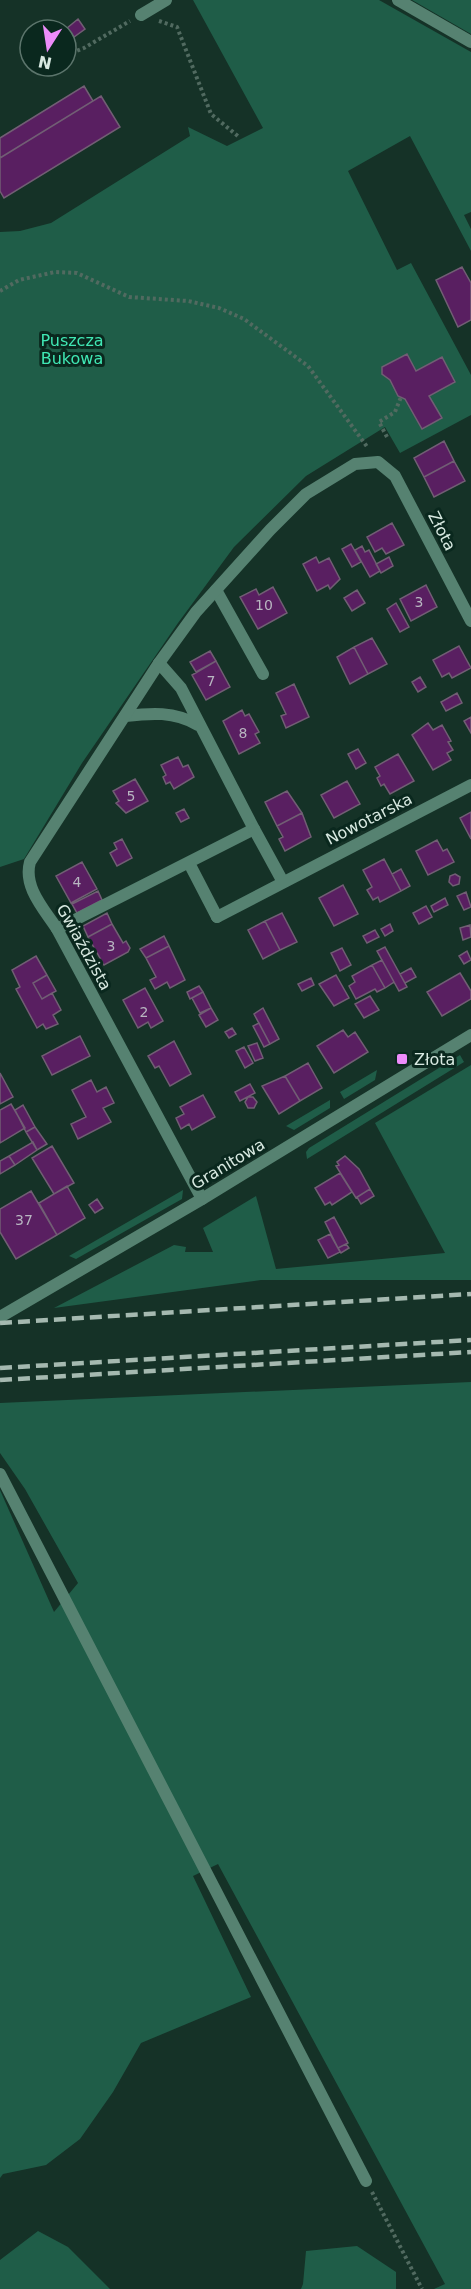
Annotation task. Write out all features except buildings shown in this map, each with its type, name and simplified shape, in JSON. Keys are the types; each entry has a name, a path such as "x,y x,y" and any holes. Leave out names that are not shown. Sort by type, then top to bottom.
{"street":[{"path":"141,15 166,0"},
{"path":"398,0 471,42"},
{"name":"Gwiaździsta","path":"202,1199 57,929 30,886 27,872 30,862 159,663 196,612 306,494 355,464 378,462"},
{"name":"Złota","path":"378,462 389,470 402,485 471,621"},
{"path":"216,590 263,674"},
{"path":"159,663 181,687 198,725 283,882"},
{"path":"125,716 155,713 174,715 198,725"},
{"name":"Nowotarska","path":"189,863 217,917 471,785"},
{"path":"57,929 254,829"},
{"name":"Granitowa","path":"0,1317 202,1199 471,1035"},
{"path":"0,1474 366,2181"}],"path":[{"path":"78,50 141,15 177,27 211,114 239,137"},
{"path":"0,291 19,280 55,272 77,273 129,297 188,301 219,308 244,319 308,366 378,462"},
{"path":"387,437 379,422 395,412 401,397"},
{"path":"366,2181 422,2289"}],"green space":[{"name":"Puszcza Bukowa","path":"193,0 379,0 471,52 471,212 464,215 471,229 471,251 410,136 348,171 397,270 411,263 471,375 471,415 400,453 385,427 306,476 234,547 178,623 82,763 24,859 0,867 0,232 20,231 51,223 190,136 188,127 227,146 263,128"},
{"path":"412,0 471,0 471,34"},
{"path":"460,1055 464,1062 307,1159 306,1152 309,1148"},
{"path":"471,1065 471,1280 261,1280 54,1308 174,1245 186,1247 185,1252 213,1252 203,1228 256,1196 276,1269 445,1253 375,1123"},
{"path":"377,1070 375,1080 344,1099 340,1092"},
{"path":"330,1100 330,1108 294,1130 286,1126"},
{"path":"183,1190 182,1199 76,1259 69,1256"},
{"path":"471,1382 471,2289 434,2289 445,2284 218,1864 193,1876 251,1997 141,2043 113,2092 80,2139 46,2165 3,2174 0,2178 0,1490 54,1612 78,1583 25,1489 0,1453 0,1403"},
{"path":"38,2231 68,2247 110,2289 0,2289 0,2260"},
{"path":"357,2246 396,2272 396,2289 301,2289 306,2251"}],"railway":[{"path":"0,1323 471,1294"},
{"path":"0,1368 471,1340"},
{"path":"0,1380 471,1352"}],"place":[{"name":"Złota","path":"402,1059"}]}
